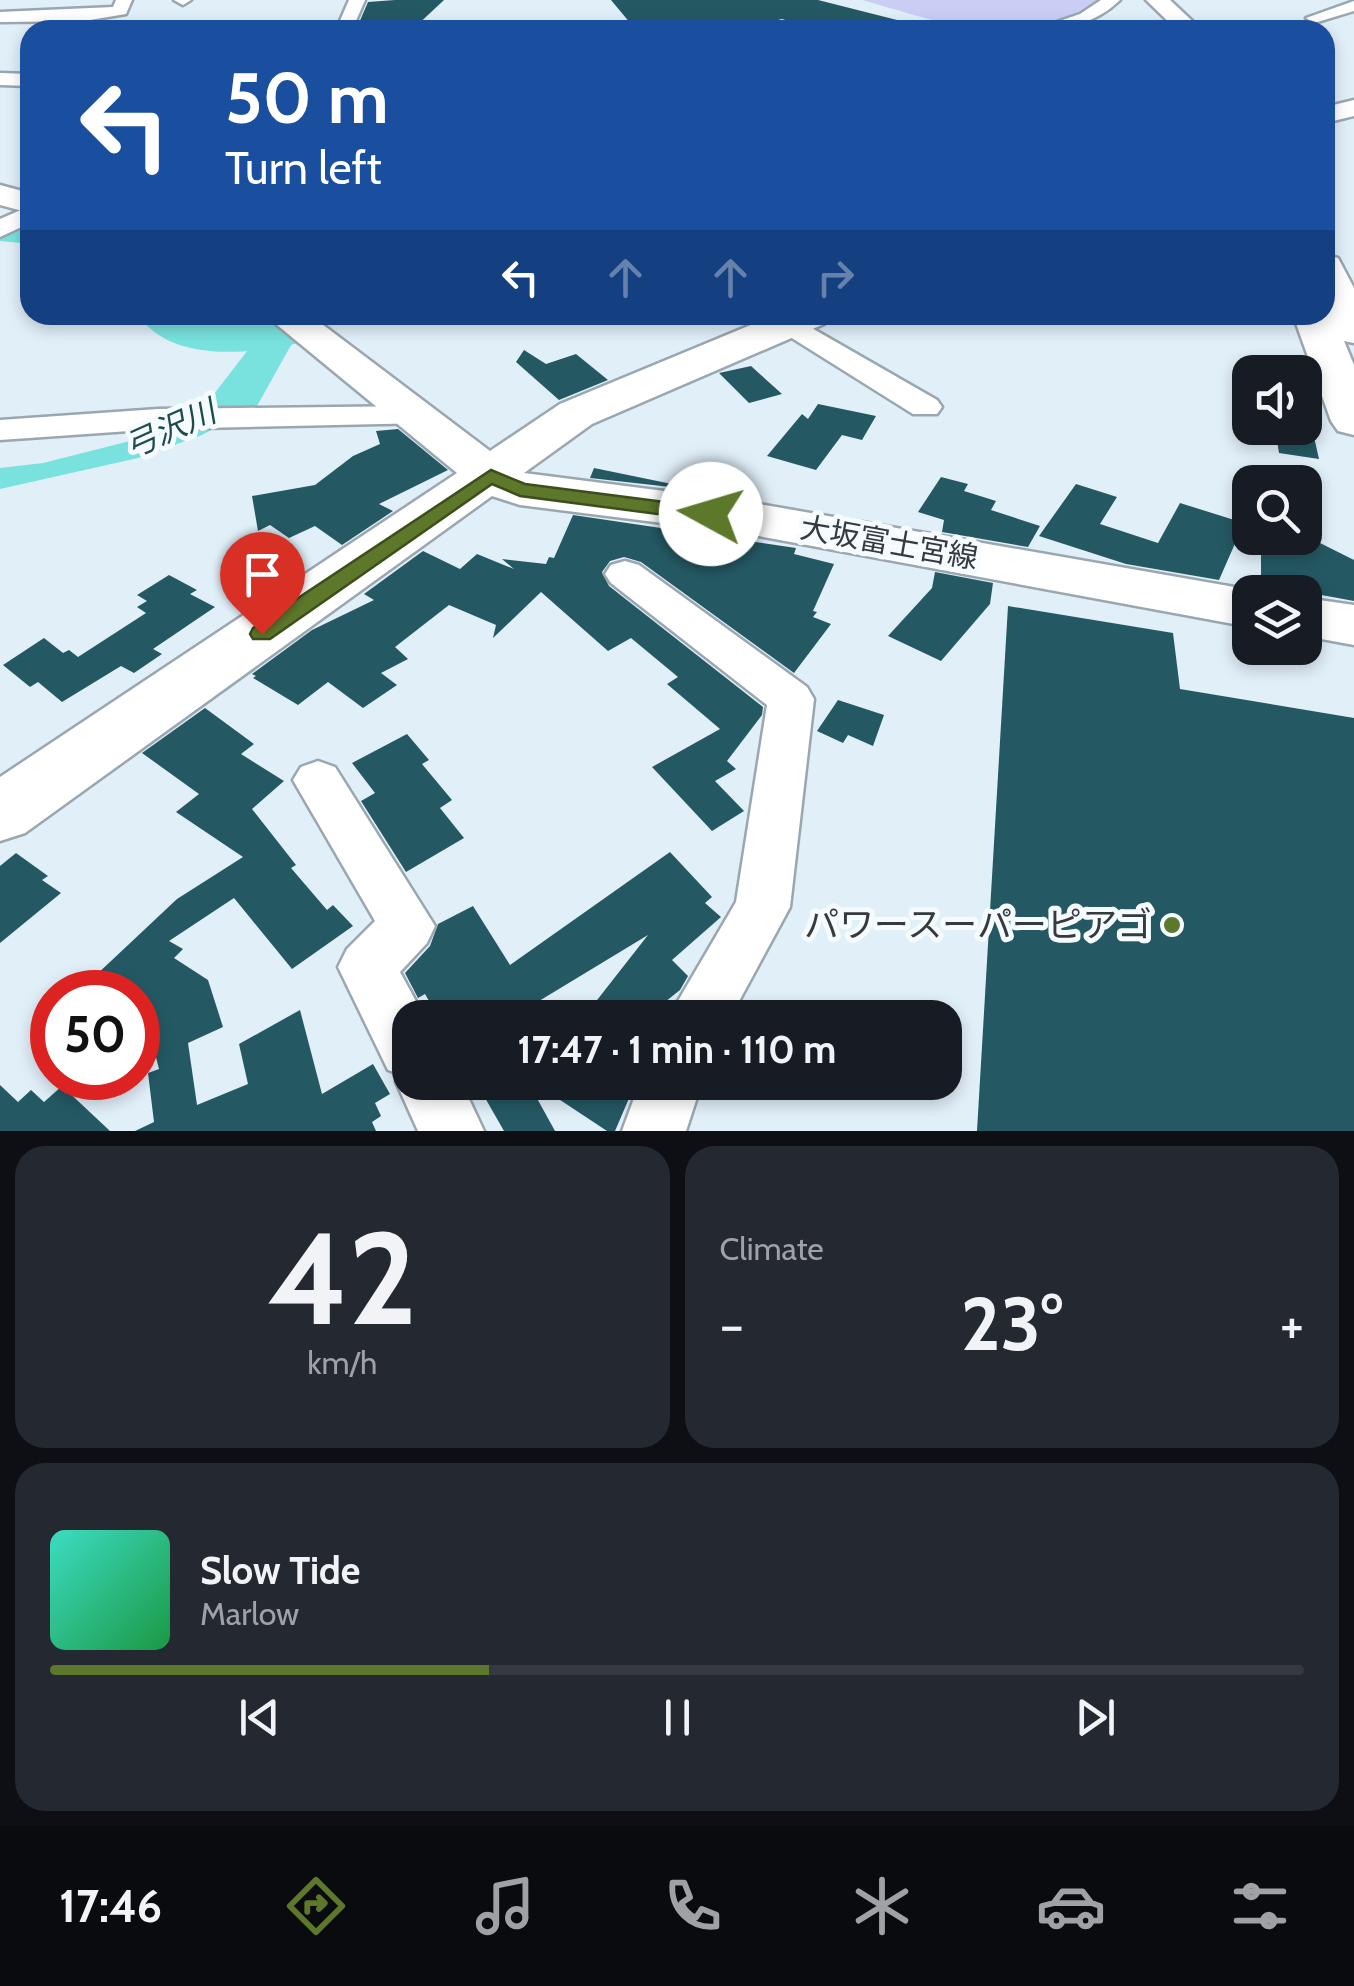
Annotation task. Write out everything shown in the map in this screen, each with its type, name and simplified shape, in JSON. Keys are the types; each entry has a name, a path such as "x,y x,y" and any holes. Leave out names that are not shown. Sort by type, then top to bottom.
{"main road":[{"path":"1136,0 1157,20"},
{"path":"1156,0 1179,20"},
{"path":"1335,288 1354,330"},
{"name":"大坂富士宮線","path":"299,325 491,476 520,490 742,518 1232,605"},
{"path":"0,814 576,414 785,325"},
{"path":"1317,325 1354,421"},
{"path":"1322,620 1354,625"}],"street":[{"path":"0,1 8,0"},
{"path":"0,17 84,16 120,11 124,0"},
{"path":"1075,20 1112,0"},
{"path":"1314,18 1354,6"},
{"path":"808,325 925,406"},
{"path":"0,430 158,419 416,416"},
{"path":"626,574 791,699 763,907 709,1000"},
{"path":"318,780 407,926 368,967 392,1014"},
{"path":"436,1100 452,1131"},
{"path":"654,1131 665,1100"}],"shaded area":[{"path":"862,0 1102,0 1064,20 924,18"}],"water":[{"name":"弓沢川","path":"267,325 307,325 290,347 257,406 202,435 138,458 0,489 0,468 43,463 138,439 204,407"}],"building":[{"path":"444,0 423,20 360,20 368,2"},
{"path":"611,0 818,0 897,20 782,19 628,20"},
{"path":"524,350 546,364 576,354 608,380 559,400 516,362"},
{"path":"751,366 782,394 749,403 719,373"},
{"path":"818,404 876,416 862,440 842,435 816,470 767,456 802,414 808,419"},
{"path":"398,429 448,470 379,504 393,511 342,545 315,526 289,538 270,525 258,531 252,496 315,485 353,456 380,444 376,431"},
{"path":"1278,445 1316,445 1319,459 1279,453"},
{"path":"594,468 706,491 590,478"},
{"path":"941,477 968,484 964,491 996,501 991,510 1040,526 1028,547 942,532 944,520 918,512"},
{"path":"1076,484 1117,497 1100,524 1158,543 1180,503 1232,519 1232,550 1219,580 1126,564 1039,536"},
{"path":"573,515 796,548 794,554 834,564 813,611 817,612 813,617 831,624 794,673 641,562 624,557 610,561 602,572 609,586 763,707 762,715 727,761 736,769 715,781 744,811 712,831 652,767 720,729 667,684 678,677 631,638 608,651 541,592 493,638 496,625 449,605 395,647 408,659 381,673 397,685 363,708 328,682 298,705 253,678 256,676 252,674 312,630 374,600 364,594 423,551 460,569 477,554 514,569 502,559 546,564 549,557 554,558"},
{"path":"1322,544 1354,560 1354,601 1322,595 1322,575 1261,575 1261,555 1322,555"},
{"path":"935,572 993,583 990,604 941,661 888,636 932,588"},
{"path":"169,575 197,590 190,594 215,607 153,649 162,654 134,673 121,666 62,702 38,682 30,687 3,665 44,638 63,653 69,650 78,657 146,613 137,607 147,601 137,595"},
{"name":"パワースーパーピアゴ","path":"1008,606 1173,633 1180,689 1354,718 1354,1131 977,1131"},
{"path":"838,700 884,715 873,746 848,735 843,743 817,731"},
{"path":"205,708 254,744 241,754 284,781 252,809 296,865 291,868 327,910 333,905 353,926 292,969 234,898 169,941 183,949 174,958 208,980 223,1027 188,1043 197,1105 248,1084 239,1044 300,1010 322,1094 373,1064 390,1094 375,1103 381,1116 372,1122 376,1131 135,1131 154,1122 151,1100 160,1100 160,970 101,970 177,899 243,857 176,812 199,794 142,753"},
{"path":"407,734 429,760 422,764 452,800 440,808 464,838 406,872 361,801 375,793 352,763"},
{"path":"670,852 712,897 705,903 721,917 672,960 688,976 680,990 668,1000 597,1000 648,935 541,1000 428,1000 425,994 418,998 405,973 430,946 438,924 473,906 510,965"},
{"path":"16,853 48,876 42,880 61,893 0,943 0,866"},
{"path":"0,1085 18,1102 30,1091 30,1100 77,1100 110,1131 0,1131"},
{"path":"486,1100 538,1100 555,1131 504,1131"},
{"path":"560,1100 628,1100 615,1131 607,1131"}],"waterway":[{"path":"0,230 20,231"},
{"path":"172,325 188,333 220,338 287,332"}],"place":[{"name":"パワースーパーピアゴ","path":"1172,925"}],"route":[{"path":"262,634 491,476 520,490 711,514"}]}
